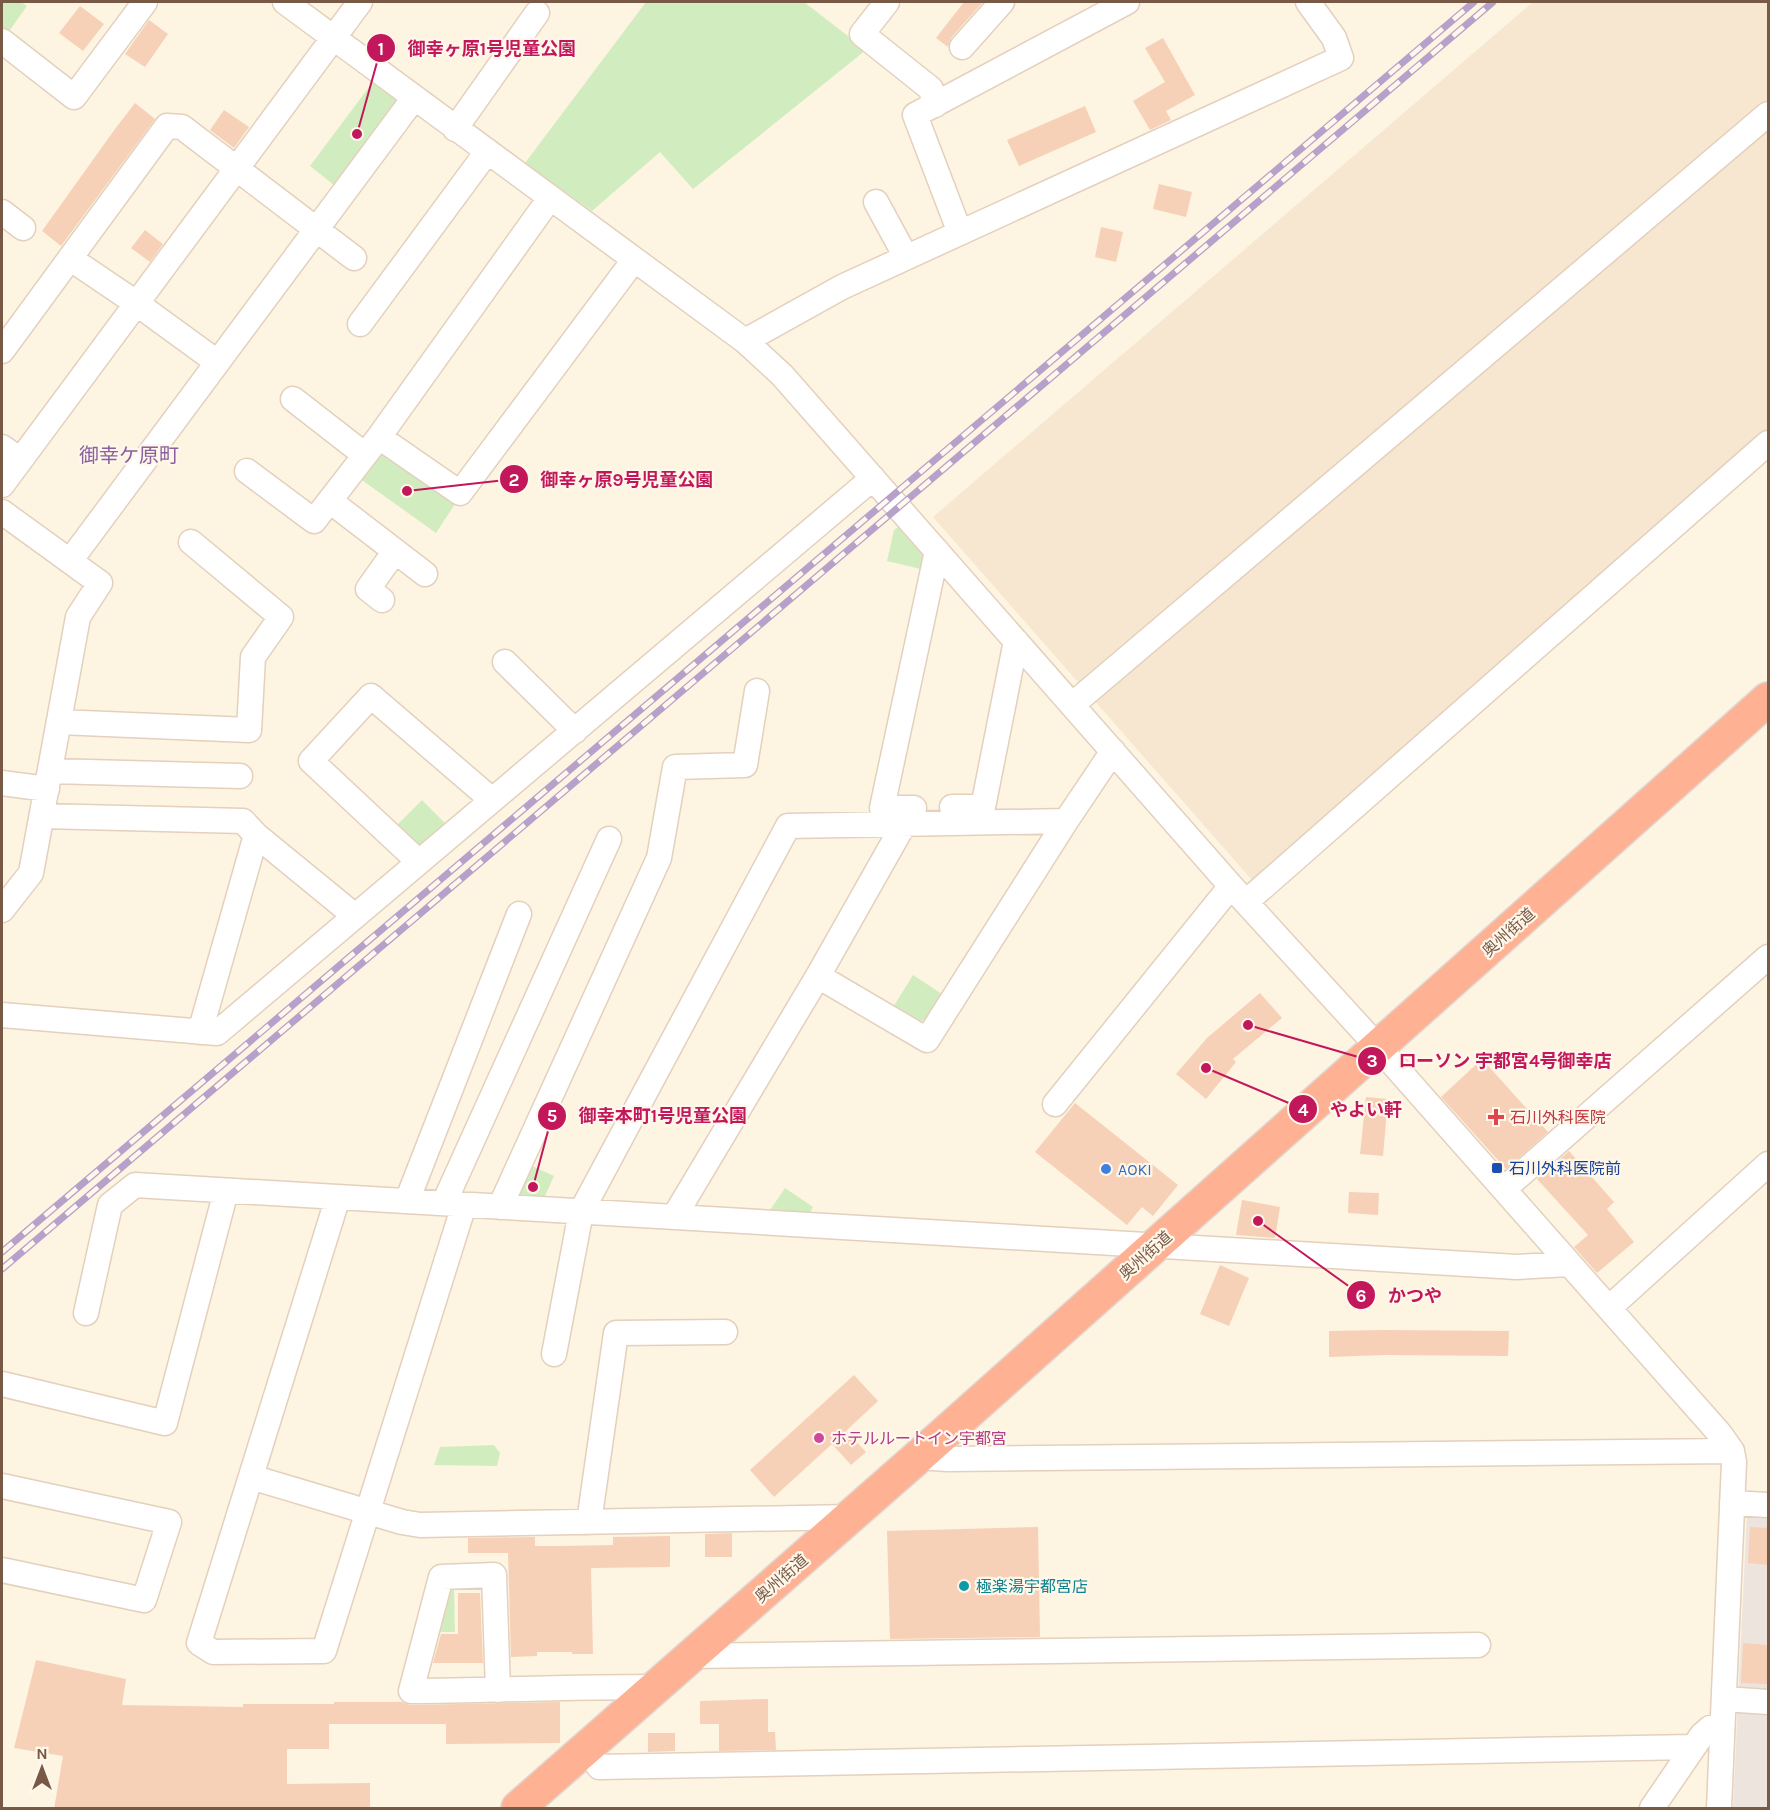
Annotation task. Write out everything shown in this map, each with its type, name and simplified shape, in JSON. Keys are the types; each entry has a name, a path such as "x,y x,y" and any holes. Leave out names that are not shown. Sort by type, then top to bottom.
{"highway":[{"name":"奥州街道","path":"518,1809 918,1457 1768,699"}],"street":[{"path":"2,41 74,97 145,2"},
{"path":"285,2 745,341 782,375 1238,894 1378,1047 1720,1434 1732,1451 1734,1462 1719,1809"},
{"path":"2,485 11,453 136,303 360,2"},
{"path":"887,2 862,34 931,89 934,105"},
{"path":"962,47 1002,2"},
{"path":"960,233 915,115 1127,2"},
{"path":"745,341 842,286 1341,58 1335,38 1308,2"},
{"path":"455,129 537,13"},
{"path":"70,561 414,98"},
{"path":"1072,705 1768,114"},
{"path":"2,351 167,126 182,127 354,258"},
{"path":"360,324 487,152"},
{"path":"247,471 314,521 372,446 550,198"},
{"path":"876,202 906,257"},
{"path":"2,212 23,228"},
{"path":"71,259 217,362"},
{"path":"293,399 372,446 460,493 633,260"},
{"path":"1055,1104 1238,894 1768,443"},
{"path":"2,1015 217,1033 873,478"},
{"path":"330,501 425,574"},
{"path":"2,512 100,583 78,617 32,873 2,910"},
{"path":"59,722 249,730 253,657 281,617 191,542"},
{"path":"382,600 368,589 395,551"},
{"path":"937,551 882,808 983,807 1016,641"},
{"path":"505,662 575,730"},
{"path":"500,1207 659,858 675,767 745,765 758,691"},
{"path":"419,862 311,761 371,696 492,800"},
{"path":"818,976 927,1040 1113,751"},
{"path":"2,783 240,776"},
{"path":"42,816 243,821 256,835 355,916"},
{"path":"554,1354 581,1212 788,826 1066,821"},
{"path":"674,1217 818,976 904,824"},
{"path":"200,1032 256,835"},
{"path":"338,1197 199,1643 213,1652 324,1651 369,1512 454,1204 609,838"},
{"path":"407,1201 519,914"},
{"path":"1504,1189 1768,957"},
{"path":"1609,1308 1768,1164"},
{"path":"86,1313 110,1205 135,1185 1517,1267 1569,1264"},
{"path":"2,1384 165,1423 226,1191"},
{"path":"589,1522 616,1333 725,1332"},
{"path":"918,1457 948,1459 1732,1451"},
{"path":"251,1477 420,1525 850,1517"},
{"path":"2,1486 169,1522 144,1600 2,1570"},
{"path":"1732,1503 1768,1505"},
{"path":"498,1690 494,1575 441,1577 411,1691 498,1690 656,1688"},
{"path":"692,1656 1478,1645"},
{"path":"1724,1699 1768,1702"},
{"path":"1652,1809 1702,1735 1710,1728 1722,1725"},
{"path":"586,1749 598,1767 1693,1747"}],"shaded area":[{"path":"1533,2 1768,2 1768,431 1252,880 933,517"},
{"path":"1747,1511 1768,1512 1768,1808 1733,1808"}],"green space":[{"path":"2,2 21,2 27,6 5,37 2,34"},
{"path":"646,2 804,2 866,50 693,189 660,152 592,211 525,163"},
{"path":"375,79 405,103 339,189 310,166"},
{"path":"384,453 455,504 436,533 359,478 376,454"},
{"path":"899,526 927,557 925,570 887,561 894,530"},
{"path":"422,800 450,828 419,847 395,827"},
{"path":"913,975 945,996 930,1019 915,1022 892,1009"},
{"path":"528,1164 554,1176 540,1207 512,1198"},
{"path":"785,1188 813,1207 805,1222 764,1219"},
{"path":"494,1445 500,1453 497,1466 434,1465 440,1447"},
{"path":"454,1589 455,1632 435,1632 447,1590"}],"building":[{"path":"964,2 983,2 951,38 948,47 936,38"},
{"path":"80,6 104,24 83,51 59,33"},
{"path":"149,20 168,34 145,67 125,54"},
{"path":"1163,38 1195,95 1166,111 1171,120 1150,130 1133,101 1165,82 1145,48"},
{"path":"135,103 155,119 61,246 42,231"},
{"path":"1085,106 1096,132 1019,166 1007,140"},
{"path":"224,110 249,127 234,148 210,130"},
{"path":"1159,184 1192,192 1186,217 1153,209"},
{"path":"1101,227 1123,232 1116,262 1095,257"},
{"path":"145,230 163,244 150,262 131,248"},
{"path":"1260,993 1282,1018 1233,1059 1236,1062 1206,1099 1176,1074 1207,1038"},
{"name":"石川外科医院","path":"1482,1059 1548,1132 1506,1169 1441,1097"},
{"path":"1366,1097 1388,1099 1383,1156 1360,1154"},
{"name":"AOKI","path":"1075,1103 1178,1185 1153,1216 1142,1207 1127,1225 1035,1152"},
{"path":"1569,1151 1614,1202 1607,1209 1634,1242 1597,1273 1574,1247 1588,1235 1537,1179"},
{"path":"1349,1192 1379,1193 1378,1215 1348,1213"},
{"path":"1242,1200 1280,1207 1275,1238 1236,1235"},
{"path":"1220,1265 1249,1278 1229,1326 1200,1314"},
{"path":"1329,1331 1509,1331 1508,1356 1329,1357"},
{"name":"ホテルルートイン宇都宮","path":"854,1375 878,1401 846,1431 866,1452 851,1465 832,1444 774,1497 750,1470"},
{"name":"極楽湯宇都宮店","path":"1038,1527 1040,1637 890,1639 887,1531"},
{"path":"1750,1527 1768,1528 1768,1565 1748,1563"},
{"path":"732,1533 732,1557 705,1557 705,1534"},
{"path":"670,1536 670,1567 591,1568 593,1654 537,1652 537,1656 511,1657 508,1553 468,1553 468,1538 535,1537 535,1546 558,1546 613,1545 613,1537"},
{"path":"458,1593 480,1593 483,1663 433,1663 441,1634 458,1634"},
{"path":"1743,1643 1768,1645 1768,1684 1741,1683"},
{"path":"36,1660 126,1679 122,1705 243,1707 243,1704 334,1704 334,1702 402,1702 411,1705 560,1702 560,1743 446,1744 446,1724 329,1724 329,1749 287,1749 287,1784 370,1783 370,1809 54,1809 63,1756 14,1748"},
{"path":"768,1699 768,1732 775,1732 776,1750 719,1751 719,1724 700,1724 700,1701"},
{"path":"648,1733 675,1733 675,1751 648,1752"}],"railway":[{"path":"2,1252 1474,2"},
{"path":"2,1269 1493,2"}],"place":[{"name":"御幸ヶ原1号児童公園","path":"357,134"},
{"name":"御幸ヶ原9号児童公園","path":"407,491"},
{"name":"ローソン 宇都宮4号御幸店","path":"1248,1025"},
{"name":"やよい軒","path":"1206,1068"},
{"name":"石川外科医院","path":"1496,1117"},
{"name":"石川外科医院前","path":"1497,1168"},
{"name":"AOKI","path":"1106,1169"},
{"name":"御幸本町1号児童公園","path":"533,1187"},
{"name":"かつや","path":"1258,1221"},
{"name":"ホテルルートイン宇都宮","path":"819,1438"},
{"name":"極楽湯宇都宮店","path":"964,1586"}],"district":[{"name":"御幸ケ原町","path":"129,455"}]}
